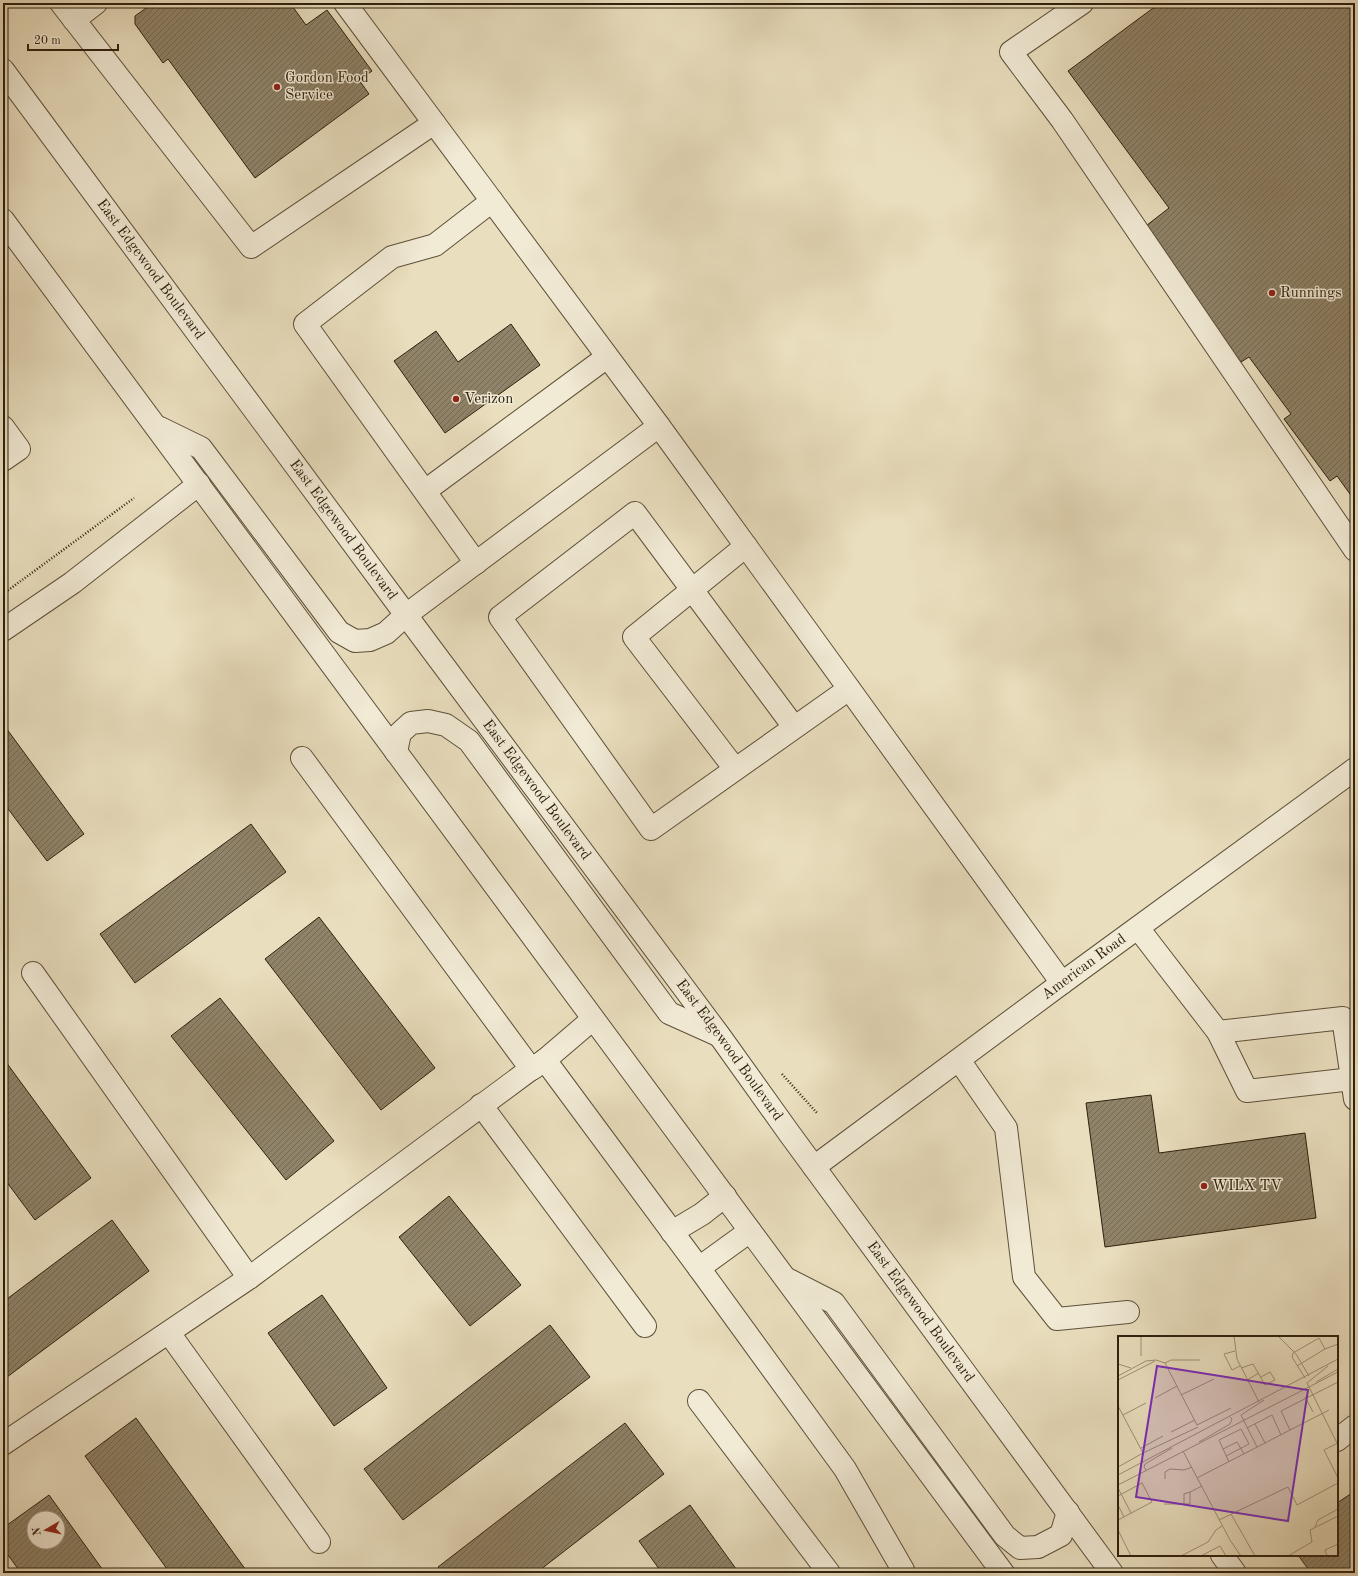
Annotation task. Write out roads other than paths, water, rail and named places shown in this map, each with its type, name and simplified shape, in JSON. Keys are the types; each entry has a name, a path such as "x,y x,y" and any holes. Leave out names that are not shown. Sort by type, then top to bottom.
{"street":[{"path":"96,3 67,11 251,247 434,123"},
{"path":"345,3 659,426 1062,983"},
{"path":"1082,3 1011,52 1062,120 1355,550"},
{"name":"East Edgewood Boulevard","path":"3,70 719,1036 1112,1573"},
{"path":"476,563 305,324 392,257 435,245 492,201"},
{"path":"3,220 1003,1573"},
{"path":"425,491 607,357"},
{"path":"157,427 201,448 339,632 355,641 370,640 386,634 406,615 659,426"},
{"path":"3,427 19,449 3,460"},
{"path":"3,630 72,583 199,484"},
{"path":"794,727 635,514 500,617 650,828 849,689"},
{"path":"735,769 634,637 746,546"},
{"path":"396,752 400,733 411,722 428,721 446,725 469,741 669,1013 719,1036"},
{"path":"302,758 538,1065 672,1232 699,1268 845,1469 902,1572"},
{"name":"American Road","path":"814,1167 1062,983 1355,769"},
{"path":"1138,928 1218,1032 1247,1091 1354,1089 1343,1018 1218,1032"},
{"path":"33,973 249,1278"},
{"path":"3,1444 249,1278 481,1105 538,1065 593,1019"},
{"path":"959,1060 1006,1128 1024,1277 1057,1319 1128,1312"},
{"path":"481,1105 645,1326"},
{"path":"672,1232 702,1214 725,1196"},
{"path":"699,1268 750,1231"},
{"path":"784,1278 834,1303 1005,1536 1020,1548 1038,1547 1061,1535 1068,1512"},
{"path":"169,1332 319,1542"},
{"path":"699,1401 829,1573"},
{"path":"1338,1439 1355,1426"},
{"path":"1223,1556 1235,1573"}],"place":[{"name":"Gordon Food Service","path":"277,87"},
{"name":"Runnings","path":"1272,293"},
{"name":"Verizon","path":"456,399"},
{"name":"WILX TV","path":"1204,1186"}]}
